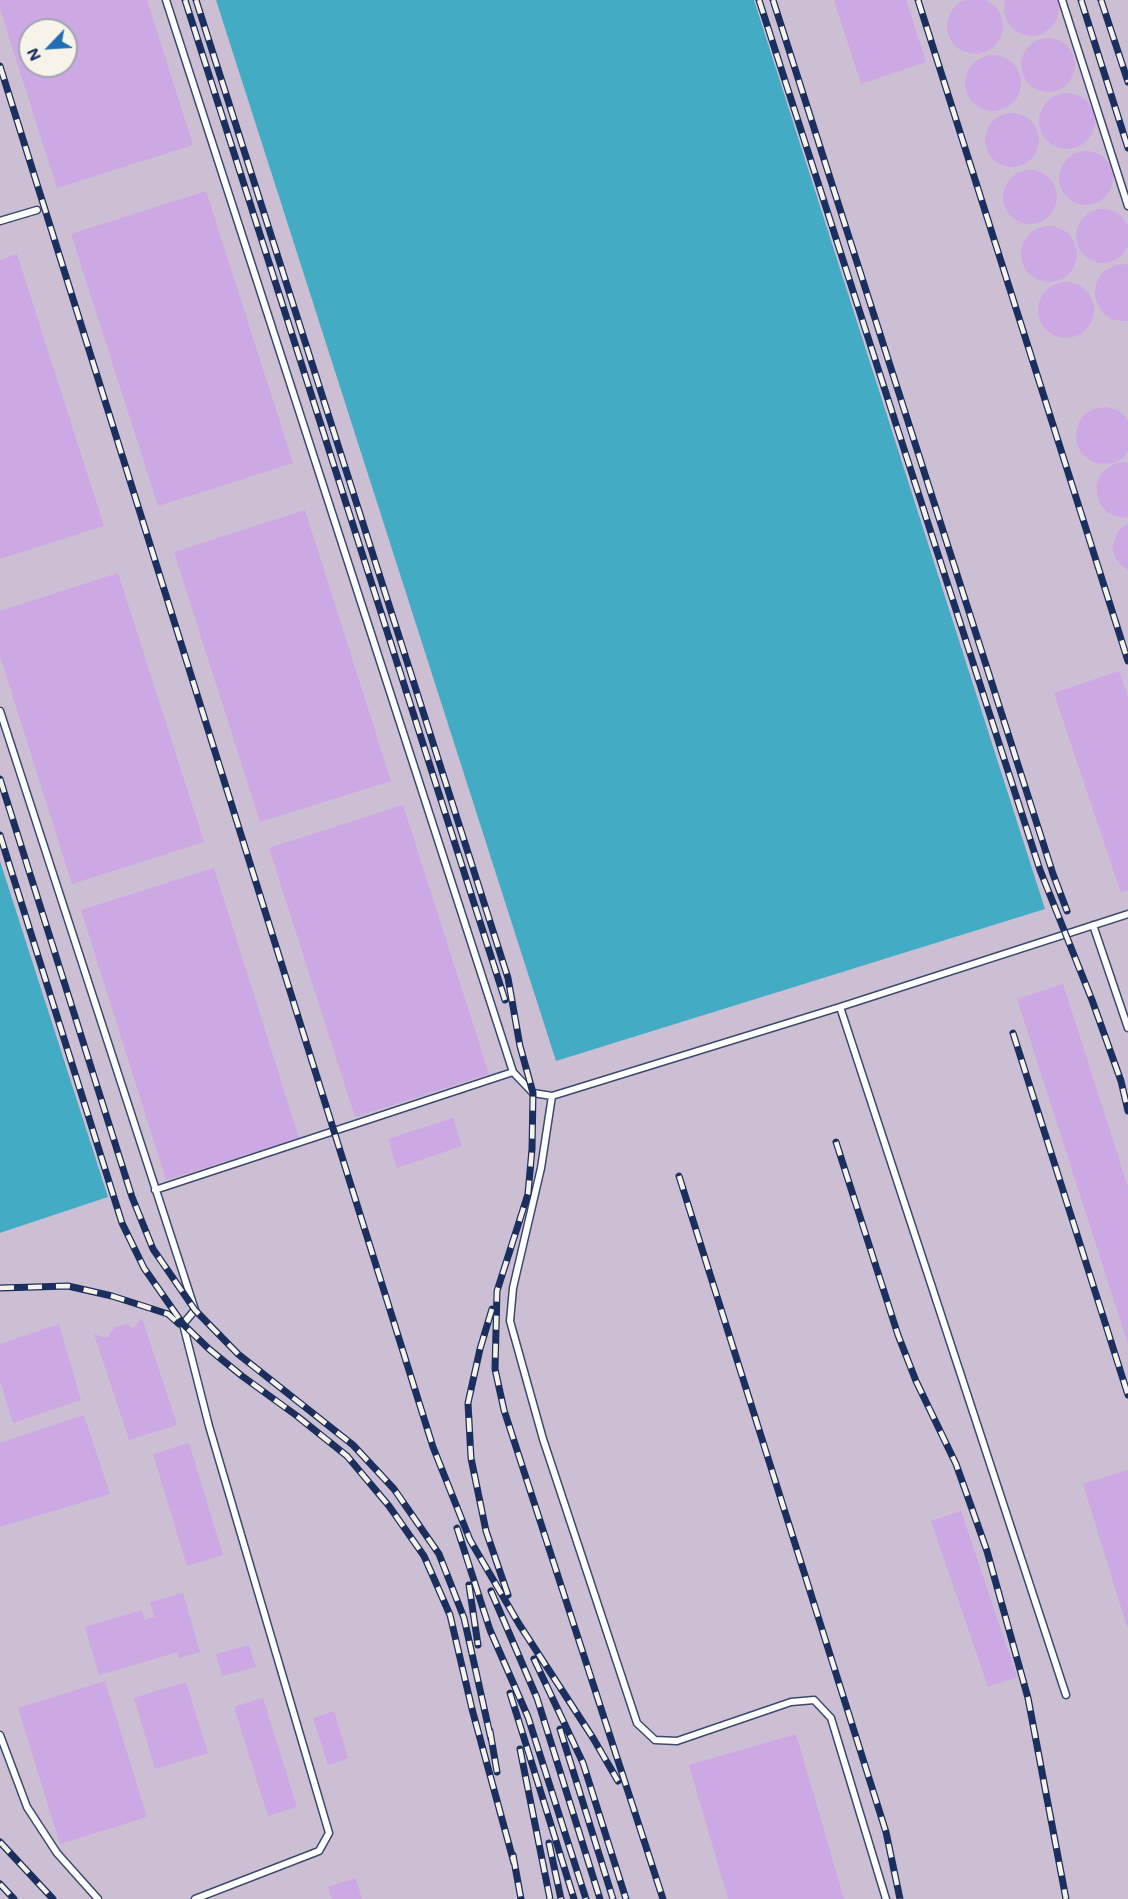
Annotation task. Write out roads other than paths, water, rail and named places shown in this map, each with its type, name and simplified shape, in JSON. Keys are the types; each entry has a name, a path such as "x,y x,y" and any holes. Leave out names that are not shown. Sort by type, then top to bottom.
{"lane":[{"path":"166,0 513,1072 533,1093 552,1096 840,1007 1128,914"},
{"path":"1062,0 1128,206"},
{"path":"0,221 37,210"},
{"path":"0,711 195,1311 183,1324 209,1426 329,1833 319,1851 195,1899"},
{"path":"1093,925 1128,1028"},
{"path":"840,1007 1066,1695"},
{"path":"155,1190 513,1072"},
{"path":"552,1096 541,1168 513,1288 510,1320 543,1439 637,1723 655,1740 677,1741 791,1702 814,1700 831,1718 886,1899"},
{"path":"0,1734 27,1807 57,1853 98,1899"}],"water":[{"path":"216,0 754,0 1045,909 556,1061"},
{"path":"0,861 108,1197 0,1233"}],"railway":[{"path":"185,0 505,1000"},
{"path":"196,0 508,978 520,1046 533,1093 532,1149 528,1194 497,1291 495,1369 504,1410 663,1899"},
{"path":"759,0 1040,870 1092,1000 1121,1081 1128,1111"},
{"path":"773,0 1053,874 1067,911"},
{"path":"918,0 1128,661"},
{"path":"1081,0 1128,148"},
{"path":"1101,0 1128,82"},
{"path":"0,66 433,1447 470,1540 519,1624 618,1781"},
{"path":"0,779 132,1197 153,1249 195,1310 238,1354 353,1445 394,1489 439,1554 464,1618 491,1739"},
{"path":"0,835 122,1223 144,1268 183,1324 209,1349 347,1456 389,1506 424,1556 450,1615 472,1709 514,1863"},
{"path":"1013,1033 1128,1395"},
{"path":"836,1142 898,1335 916,1381 956,1464 987,1551 1028,1698 1066,1899"},
{"path":"679,1176 886,1832 900,1899"},
{"path":"0,1288 68,1286 112,1296 168,1314 179,1324"},
{"path":"492,1309 468,1403 471,1458 486,1531 508,1595"},
{"path":"457,1528 490,1630 528,1717 586,1899"},
{"path":"469,1585 478,1645"},
{"path":"491,1591 537,1698 600,1899"},
{"path":"534,1659 583,1763 626,1899"},
{"path":"510,1693 574,1899"},
{"path":"560,1729 613,1899"},
{"path":"490,1731 497,1772"},
{"path":"520,1749 550,1899"},
{"path":"0,1842 53,1899"},
{"path":"549,1843 561,1899"},
{"path":"513,1855 521,1899"},
{"path":"0,1884 14,1899"}]}
